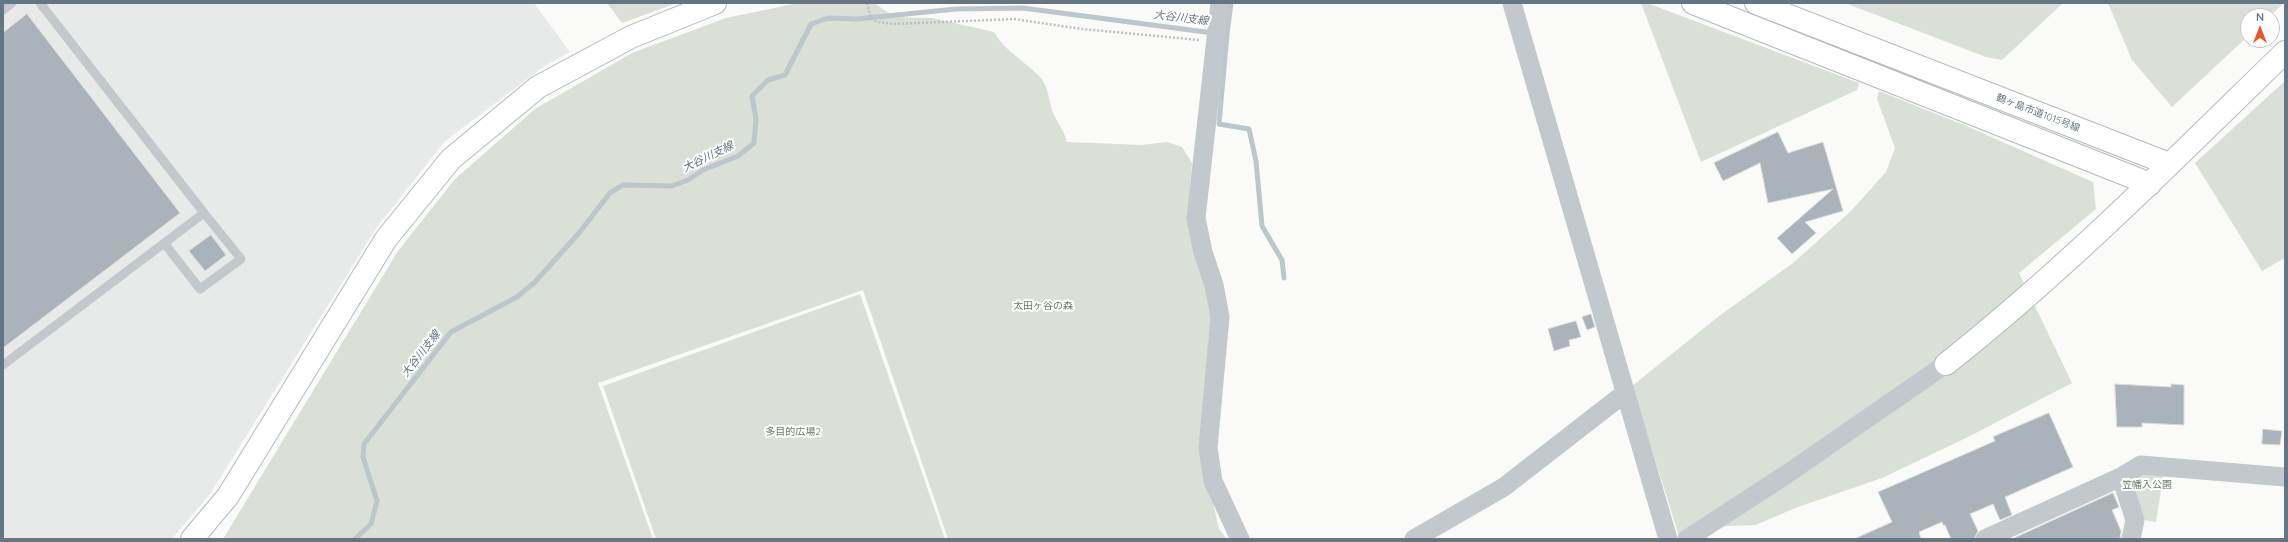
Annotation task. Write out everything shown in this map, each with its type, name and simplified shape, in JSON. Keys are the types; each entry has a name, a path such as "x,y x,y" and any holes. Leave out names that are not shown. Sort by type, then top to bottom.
{"street":[{"path":"192,539 228,496 386,239 451,159 538,87 631,37 715,3"},
{"path":"1220,3 1196,218 1203,252 1214,285 1220,317 1208,448 1213,481 1240,539"},
{"path":"1512,3 1668,539"},
{"path":"1693,3 2150,184"},
{"name":"鶴ヶ島市道1015号線","path":"1756,3 2170,164"},
{"path":"1687,539 1787,474 1946,364 2048,278 2150,184 2285,52"},
{"path":"1414,539 1504,487 1625,393"},
{"path":"1985,539 2121,477 2141,465 2285,477"},
{"path":"2121,477 2135,520 2131,539"}],"lane":[{"path":"3,10 12,3"},
{"path":"40,3 241,259 200,289 164,243"},
{"path":"3,365 204,213"}],"path":[{"path":"866,3 871,18 877,22 894,24 1014,19 1082,29 1215,42"}],"shaded area":[{"path":"3,3 534,3 570,52 546,65 445,141 377,227 210,494 172,539 3,539"}],"green space":[{"path":"607,3 677,3 622,23"},
{"name":"太田ヶ谷の森","path":"798,3 874,3 895,17 932,18 994,32 1003,45 1042,79 1047,89 1052,110 1067,142 1142,145 1167,142 1182,147 1192,163 1189,201 1216,311 1206,472 1219,529 1227,539 948,539 863,290 598,383 653,539 223,539 398,251 455,179 535,109 632,53 726,18"},
{"path":"1641,3 1647,3 1859,83 1857,90 1701,162"},
{"path":"1845,3 2063,3 2002,60 1986,57"},
{"path":"2108,3 2284,3 2279,8 2240,8 2240,43 2172,107 2132,60"},
{"path":"2285,81 2285,258 2262,271 2195,163"},
{"path":"1879,91 1964,125 2093,182 2096,209 2019,273 2072,383 1968,437 1882,478 1795,508 1756,525 1725,526 1680,539 1632,386 1719,316 1793,263 1851,211 1886,172 1895,148 1877,99"},
{"name":"多目的広場2","path":"860,294 945,539 656,539 603,386"},
{"name":"笠幡入公園","path":"2142,469 2164,471 2156,522 2144,520 2131,481"}],"building":[{"path":"27,14 180,213 3,348 3,33"},
{"path":"1778,132 1788,153 1823,142 1843,211 1805,222 1816,233 1792,254 1777,238 1833,189 1768,203 1760,163 1723,181 1714,163"},
{"path":"211,235 226,255 205,271 189,251"},
{"path":"1591,314 1595,327 1587,330 1582,317"},
{"path":"1576,321 1581,337 1569,340 1570,346 1554,351 1548,329"},
{"path":"2115,384 2171,387 2171,384 2184,385 2184,425 2142,423 2142,427 2117,427"},
{"path":"2049,413 2073,467 2005,497 2012,515 2000,520 1993,504 1970,514 1978,531 1974,539 1951,539 1945,525 1943,525 1942,522 1919,532 1921,539 1854,539 1892,522 1878,492 1995,441 1993,437"},
{"path":"2263,429 2282,431 2280,445 2262,444"},
{"path":"2113,493 2119,507 2112,510 2121,531 2120,539 2012,539"}],"waterway":[{"name":"大谷川支線","path":"1221,34 1227,34 1231,3"},
{"name":"大谷川支線","path":"355,539 371,524 377,501 363,457 364,444 451,332 517,297 535,282 579,233 610,193 623,185 672,186 688,180 703,170 738,156 754,143 756,119 752,96 768,80 785,75 811,24 828,18 857,19 956,9 1023,8 1213,33"},
{"path":"1227,34 1219,124 1249,129 1256,161 1262,226 1282,260 1284,278"}]}
